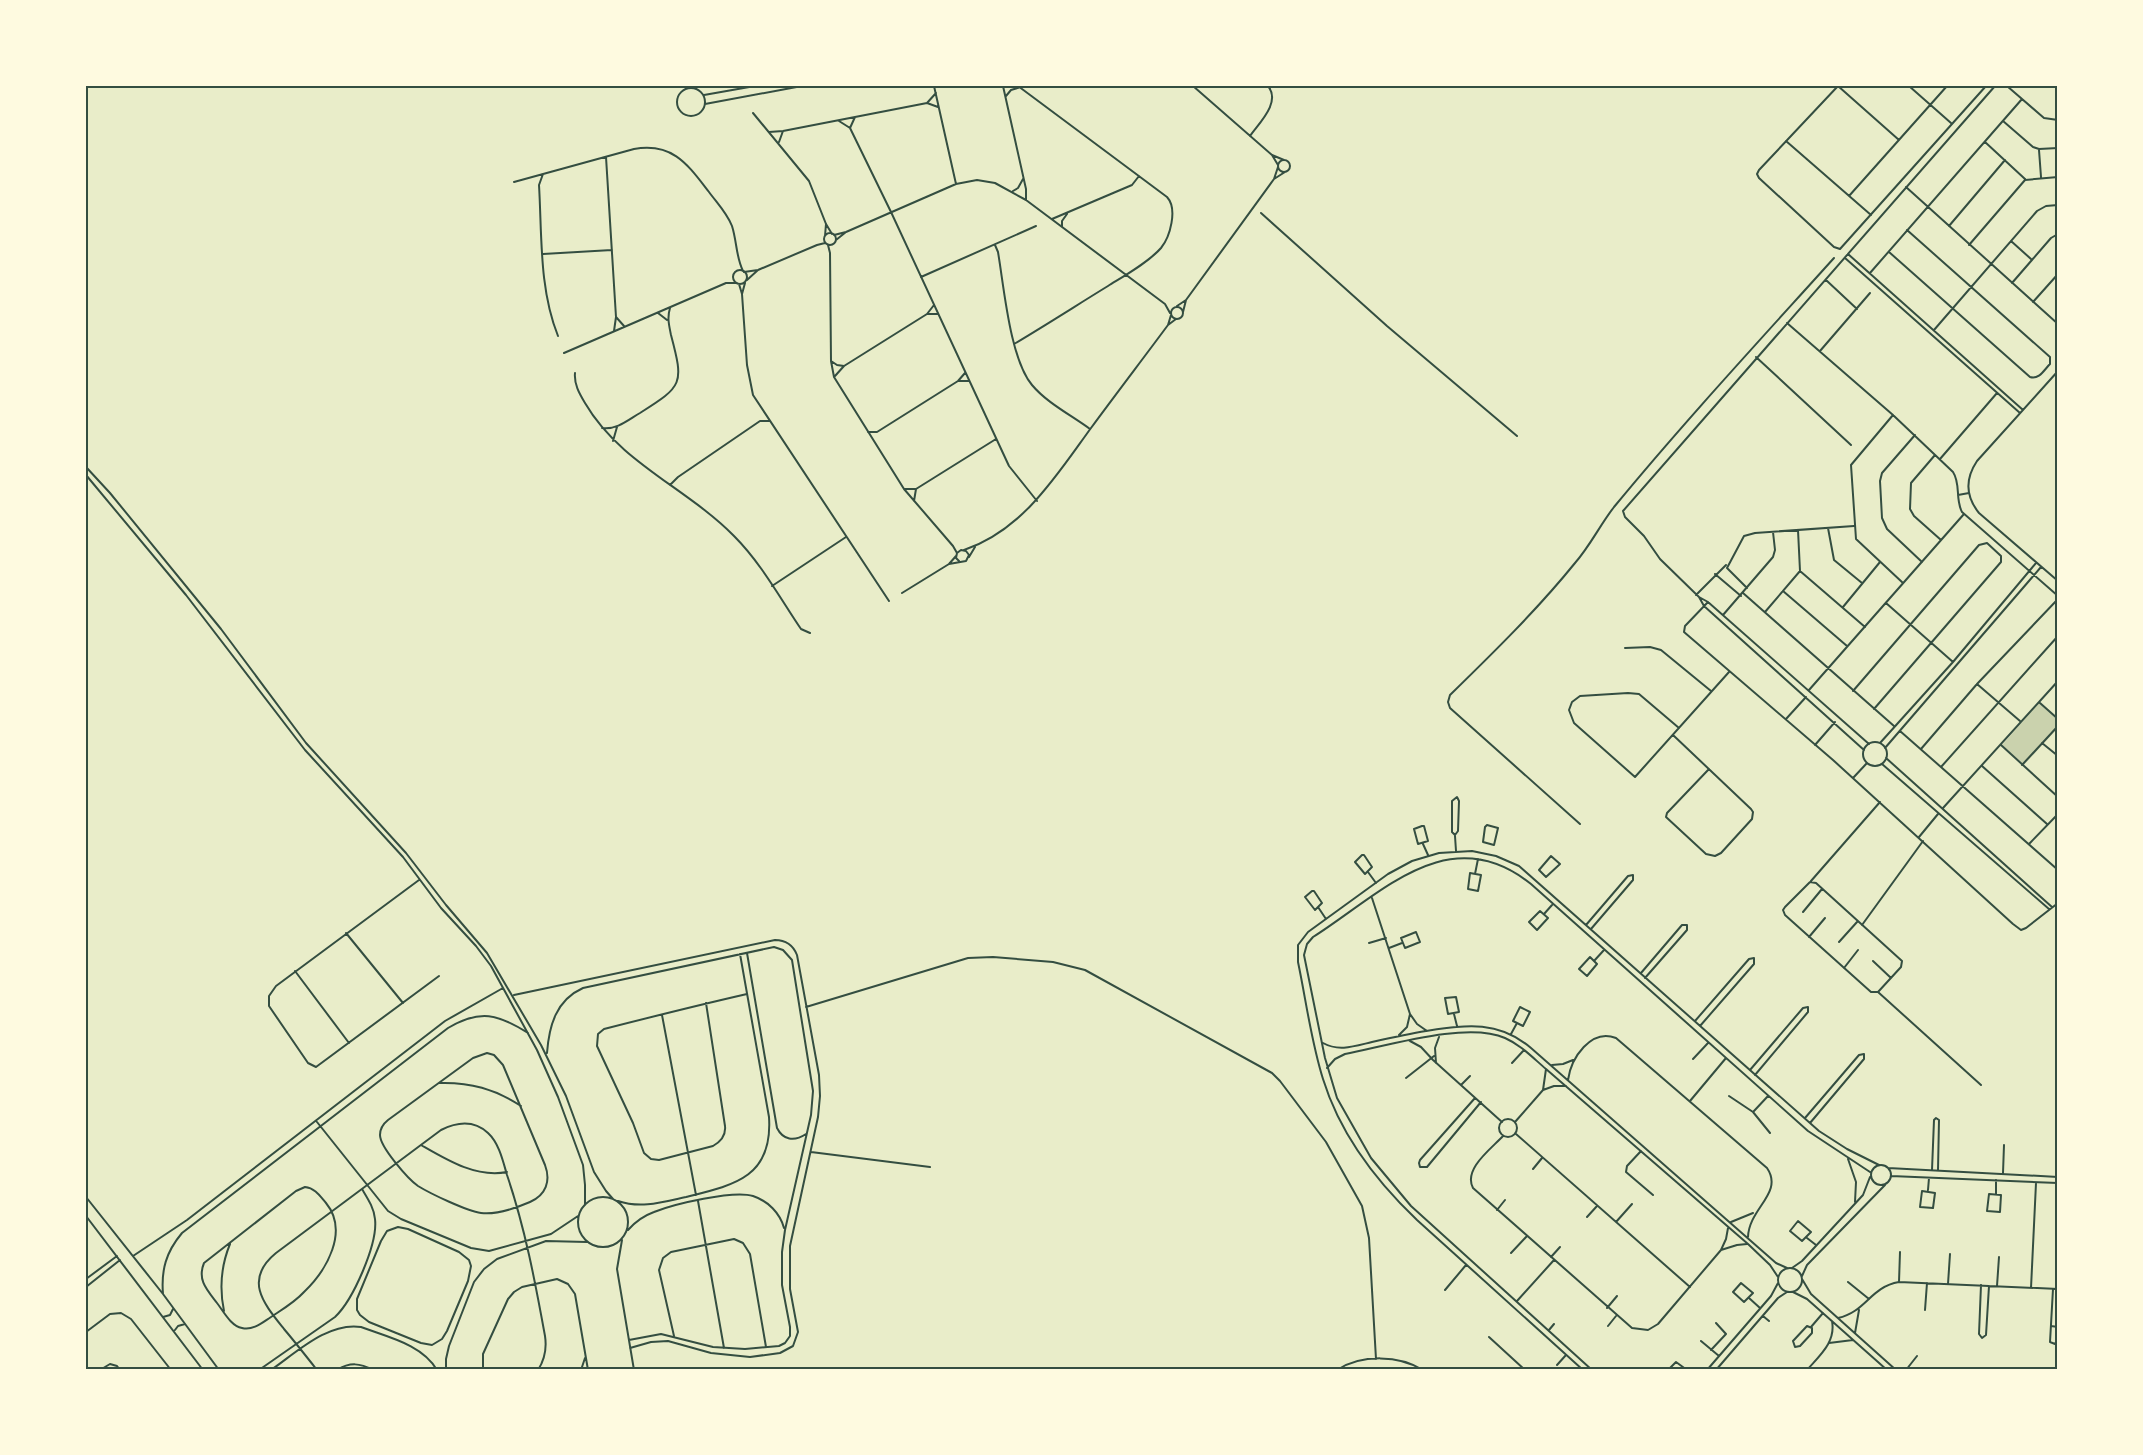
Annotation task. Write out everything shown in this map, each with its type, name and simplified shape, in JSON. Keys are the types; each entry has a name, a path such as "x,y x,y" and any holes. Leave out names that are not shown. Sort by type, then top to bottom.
{"street":[{"path":"699,90 700,86"},
{"path":"704,95 755,86"},
{"path":"705,104 802,86"},
{"path":"934,86 956,184"},
{"path":"1003,86 1026,200"},
{"path":"1006,98 1011,90 1019,86 1170,200 1174,211 1161,248 1125,275 1014,344"},
{"path":"1193,86 1272,155 1290,165 1289,169 1274,179"},
{"path":"1250,136 1272,103 1273,94 1268,86"},
{"path":"1899,140 1838,86 1759,170 1757,176 1834,247 1842,248 1986,86"},
{"path":"1909,86 1952,124"},
{"path":"1850,196 1947,86"},
{"path":"1864,750 1704,606 1657,556 1644,536 1625,517 1624,509 1995,86"},
{"path":"2007,86 2044,118 2058,120"},
{"path":"689,87 699,90 704,95 705,104 701,112 695,116 681,112 677,104 678,97 683,90 689,87"},
{"path":"927,103 936,93"},
{"path":"1870,273 2022,99"},
{"path":"769,132 839,121 927,103 939,107"},
{"path":"753,113 810,182 835,242"},
{"path":"850,128 855,117"},
{"path":"839,121 850,128 996,439 1014,473 1037,501"},
{"path":"2003,121 2030,145 2039,149 2058,148"},
{"path":"779,144 783,131"},
{"path":"1786,141 1871,215"},
{"path":"1985,142 2025,180"},
{"path":"514,182 645,147 662,149 681,159 727,216 733,231 738,263 734,280 738,283 742,294 749,382 753,395 889,601"},
{"path":"2039,149 2041,177"},
{"path":"1272,155 1279,171 1285,172"},
{"path":"606,157 616,317 614,331"},
{"path":"949,564 963,550 975,547 1018,518 1037,501 1062,471 1090,429 1168,325 1181,317 1186,300 1274,179 1280,162 1284,160"},
{"path":"1948,226 2005,160"},
{"path":"543,174 539,185 547,306 558,336"},
{"path":"1051,219 1132,185 1139,176"},
{"path":"1970,245 2025,180 2058,177"},
{"path":"529,178 535,180 539,185"},
{"path":"1012,191 1020,185 1023,179"},
{"path":"817,245 825,237 846,232 956,184 983,180 995,183 1026,200 1125,275 1166,304 1181,308 1183,312"},
{"path":"1906,187 2057,321"},
{"path":"1934,330 2040,208 2058,205"},
{"path":"1261,213 1387,326 1516,436"},
{"path":"1062,221 1067,214"},
{"path":"1058,215 1062,221 1062,227"},
{"path":"826,224 825,237 830,253 831,361 834,377 904,489 953,546 959,561"},
{"path":"921,276 1036,226"},
{"path":"1889,252 2030,377 2039,377 2050,364 2050,357 1907,230"},
{"path":"830,253 835,242 846,232"},
{"path":"2012,283 2051,238 2058,234"},
{"path":"2011,241 2032,260"},
{"path":"726,284 735,273 758,270 817,245 835,242"},
{"path":"995,245 1020,366 1031,384 1042,395 1090,429"},
{"path":"543,254 612,250"},
{"path":"1848,254 2023,410"},
{"path":"1580,824 1450,708 1448,702 1450,695 1508,638 1573,567 1617,505 1834,258"},
{"path":"1845,258 2020,414"},
{"path":"738,263 747,276 742,294"},
{"path":"564,352 726,284 746,281 758,270"},
{"path":"2033,302 2058,274"},
{"path":"1825,280 1857,309"},
{"path":"1820,351 1870,293"},
{"path":"1168,325 1176,306 1186,300"},
{"path":"1166,304 1176,319"},
{"path":"834,377 844,366 927,314 934,305"},
{"path":"602,428 617,427 665,397 677,382 680,372 668,320 670,308"},
{"path":"658,313 668,320"},
{"path":"927,314 938,314"},
{"path":"616,317 624,327"},
{"path":"1787,322 1893,415 1955,474 1960,508 1964,514 2058,597 1977,684 1921,749"},
{"path":"1936,339 1939,335"},
{"path":"1756,357 1851,445"},
{"path":"831,361 844,366"},
{"path":"2058,371 1972,468 1969,477 1969,494 1979,513 2058,581"},
{"path":"575,373 577,388 613,441 729,530 750,554 801,629 810,633"},
{"path":"868,432 877,432 958,381 965,373"},
{"path":"958,381 969,381"},
{"path":"1940,459 1997,393"},
{"path":"669,486 678,477 760,421 764,412"},
{"path":"1893,415 1851,465 1854,526 1856,539 1903,583"},
{"path":"760,421 770,421"},
{"path":"613,441 617,427"},
{"path":"874,442 877,432"},
{"path":"1915,435 1882,473 1880,482 1882,518 1887,529 1922,562"},
{"path":"904,489 916,489 996,439"},
{"path":"1936,455 1911,483 1910,509 1914,516 1941,540"},
{"path":"86,467 221,629 322,762 406,853 487,953 514,995 547,1056 566,1096 594,1172 614,1199"},
{"path":"86,475 186,595 288,728 403,857 441,908 484,956 528,1033 558,1097 583,1165 585,1205"},
{"path":"914,501 916,489"},
{"path":"1958,495 1969,494"},
{"path":"1617,505 1624,509"},
{"path":"1809,690 1964,514"},
{"path":"1697,596 1715,574 1727,565 1744,536 1755,532 1854,526"},
{"path":"1828,528 1834,560 1862,583"},
{"path":"1764,612 1800,571 1798,530"},
{"path":"1723,615 1773,557 1775,550 1773,532"},
{"path":"772,586 846,537"},
{"path":"1853,691 1979,545 1987,543 2001,556 2001,562 1874,709"},
{"path":"953,546 968,553 969,558"},
{"path":"902,593 949,564 966,561 975,547"},
{"path":"1843,607 1881,562"},
{"path":"1880,743 1885,748 1886,758 1882,764 1874,766 1864,757 1864,750 1869,744 1880,743 1895,727 2036,563"},
{"path":"1727,565 1728,570 1748,588"},
{"path":"1885,748 2041,567"},
{"path":"1800,571 1865,627"},
{"path":"1715,574 1764,612 1895,727"},
{"path":"1783,591 1847,647"},
{"path":"1697,596 1708,602 1869,744"},
{"path":"1708,602 1685,626 1684,632 1853,778 2021,930 2058,903"},
{"path":"1886,603 1953,662"},
{"path":"1941,767 2058,636"},
{"path":"1625,648 1650,647 1661,650 1711,691"},
{"path":"1679,728 1646,698 1636,693 1584,696 1576,699 1570,706 1570,715 1574,723 1635,777 1673,735 1711,691 1730,671"},
{"path":"1943,808 2057,682"},
{"path":"1977,684 2022,722"},
{"path":"1786,719 1806,697"},
{"path":"2039,702 2058,719"},
{"path":"1815,745 1835,722"},
{"path":"2022,765 2058,726"},
{"path":"1900,731 2058,870"},
{"path":"1673,735 1751,809 1752,819 1721,853 1714,856 1706,854 1666,818 1667,813 1709,770"},
{"path":"2042,743 2058,756"},
{"path":"2001,745 2058,797"},
{"path":"1886,758 2052,906"},
{"path":"319,765 322,762"},
{"path":"1853,778 1868,763"},
{"path":"1882,764 2049,909"},
{"path":"1982,766 2047,824"},
{"path":"1455,835 1458,831 1459,801 1457,797 1452,801 1452,832 1455,835 1456,851"},
{"path":"1880,802 1783,910 1785,915 1871,992 1878,992 1981,1085"},
{"path":"1919,837 1938,814"},
{"path":"2029,844 2058,814"},
{"path":"1422,826 1428,841 1423,843 1418,844 1413,831 1422,826"},
{"path":"1486,826 1498,827 1495,843 1487,844 1482,841 1486,826"},
{"path":"1862,925 1923,841"},
{"path":"1423,843 1428,855"},
{"path":"1450,851 1451,859"},
{"path":"1582,1370 1404,1209 1373,1173 1350,1138 1326,1088 1318,1061 1297,954 1298,945 1305,935 1376,883 1404,865 1428,855 1450,851 1480,852 1496,856 1519,867 1537,880 1810,1123 1839,1145 1888,1168 2058,1177"},
{"path":"1363,855 1372,867 1368,872 1363,873 1355,862 1363,855"},
{"path":"1550,856 1560,863 1548,877 1542,874 1539,869 1550,856"},
{"path":"1476,874 1478,859"},
{"path":"1592,1370 1411,1206 1371,1158 1343,1110 1327,1068 1305,959 1305,948 1313,937 1393,881 1433,862 1478,859 1496,864 1518,875 1553,904 1817,1138 1870,1172"},
{"path":"1368,872 1376,883"},
{"path":"1469,873 1476,874 1481,875 1478,891 1468,889 1469,873"},
{"path":"1537,880 1542,874"},
{"path":"1586,925 1630,875 1634,875 1633,880 1591,929"},
{"path":"420,879 271,990 268,1001 272,1012 308,1062 316,1067 440,976"},
{"path":"1810,882 1816,883 1902,961 1901,967 1878,992"},
{"path":"1803,912 1822,889"},
{"path":"1313,891 1322,903 1318,908 1314,910 1305,898 1313,891"},
{"path":"1612,895 1617,900"},
{"path":"1372,896 1410,1014 1417,1024 1427,1031"},
{"path":"1544,914 1553,904"},
{"path":"1318,908 1326,919"},
{"path":"1539,911 1544,914 1548,919 1538,929 1529,923 1539,911"},
{"path":"1809,937 1825,918"},
{"path":"1839,942 1858,921"},
{"path":"1640,974 1683,924 1687,924 1687,930 1645,978"},
{"path":"1416,932 1420,942 1406,949 1402,943 1401,938 1416,932"},
{"path":"346,933 403,1003"},
{"path":"1369,943 1386,938"},
{"path":"514,995 778,940 788,942 796,952 820,1089 819,1110 789,1258 790,1289 798,1336 793,1346 780,1353 750,1357 711,1353 668,1341 651,1342 630,1348"},
{"path":"1389,948 1402,943"},
{"path":"1667,943 1672,947"},
{"path":"547,1056 549,1034 556,1014 567,998 579,990 592,985 777,948 786,952 792,960 813,1084 812,1107 785,1230 781,1275 790,1333 787,1341 782,1345 766,1348 724,1348 703,1345 674,1336 655,1334 628,1340"},
{"path":"1594,961 1604,950"},
{"path":"1844,968 1858,950"},
{"path":"747,953 777,1128 780,1134 789,1139 796,1139 806,1134"},
{"path":"316,1121 382,1206 401,1219 480,1250 498,1250 558,1231 578,1216 585,1205 595,1198 608,1197 642,1205 726,1187 744,1178 758,1163 768,1145 769,1117 740,954"},
{"path":"806,1007 968,958 993,957 1053,962 1092,973 1272,1073 1318,1131 1362,1206 1369,1238 1376,1359"},
{"path":"1589,957 1594,961 1597,965 1587,976 1579,970 1589,957"},
{"path":"1694,1022 1750,958 1754,958 1754,964 1700,1026"},
{"path":"1873,961 1892,978"},
{"path":"295,971 349,1043"},
{"path":"1735,976 1740,980"},
{"path":"133,1256 187,1220 445,1021 503,988"},
{"path":"706,1004 725,1132 717,1144 656,1160 645,1155 596,1043 598,1034 604,1029 662,1014 747,994"},
{"path":"1456,997 1459,1012 1454,1014 1448,1014 1446,998 1456,997"},
{"path":"1672,1011 1677,1006"},
{"path":"1750,1070 1805,1006 1808,1006 1808,1012 1755,1075"},
{"path":"1520,1007 1530,1012 1523,1026 1517,1023 1513,1021 1520,1007"},
{"path":"662,1014 696,1195"},
{"path":"1398,1036 1407,1027 1410,1014"},
{"path":"1454,1014 1456,1026"},
{"path":"163,1294 162,1274 167,1255 182,1233 459,1022 482,1016 494,1016 505,1019 528,1033"},
{"path":"1791,1022 1796,1026"},
{"path":"1511,1035 1517,1023"},
{"path":"1322,1043 1333,1048 1345,1048 1456,1026 1484,1026 1511,1035 1527,1045 1568,1080 1772,1259 1787,1268"},
{"path":"1327,1068 1335,1059 1346,1054 1440,1035 1464,1031 1484,1032 1504,1038 1524,1050 1748,1244 1769,1263 1778,1277"},
{"path":"1406,1077 1432,1057 1440,1035"},
{"path":"1550,1065 1563,1064 1575,1058 1593,1039 1602,1036 1613,1037 1690,1101 1770,1171 1773,1180 1772,1188 1749,1224 1748,1237"},
{"path":"1410,1041 1421,1047 1502,1122"},
{"path":"1693,1059 1708,1043"},
{"path":"1345,1048 1346,1054"},
{"path":"1512,1063 1524,1050"},
{"path":"1805,1118 1860,1053 1864,1054 1865,1057 1810,1123"},
{"path":"480,1054 494,1055 503,1065 521,1106 548,1172 548,1180 542,1194 518,1207 491,1213 474,1212 419,1186 408,1178 381,1140 381,1129 388,1120 480,1054"},
{"path":"1568,1080 1575,1058"},
{"path":"1690,1101 1726,1058"},
{"path":"1515,1122 1542,1090 1546,1069"},
{"path":"1848,1069 1852,1073"},
{"path":"1461,1085 1470,1076"},
{"path":"439,1083 474,1084 490,1089 521,1106"},
{"path":"1542,1090 1554,1086 1566,1086"},
{"path":"1578,1097 1582,1093"},
{"path":"1729,1096 1753,1112 1770,1132"},
{"path":"1753,1112 1768,1096"},
{"path":"1475,1098 1420,1160 1420,1167 1427,1167 1481,1102"},
{"path":"1795,1119 1800,1114"},
{"path":"1932,1170 1933,1132 1936,1118 1939,1120 1938,1170"},
{"path":"1509,1119 1515,1122 1518,1128 1516,1134 1509,1138 1503,1136 1499,1130 1502,1122 1509,1119"},
{"path":"317,1370 260,1295 259,1286 263,1267 276,1253 450,1125 471,1124 489,1133 495,1141 507,1172 529,1247 546,1348 544,1359 538,1370"},
{"path":"1933,1132 1939,1133"},
{"path":"1516,1134 1690,1287"},
{"path":"1503,1136 1472,1170 1470,1176 1473,1188 1632,1329 1652,1329 1658,1324 1721,1250 1728,1227"},
{"path":"421,1145 450,1161 478,1172 488,1174 507,1172"},
{"path":"2003,1173 2004,1145"},
{"path":"1641,1151 1627,1166 1626,1172 1653,1195"},
{"path":"810,1152 930,1167"},
{"path":"1846,1156 1855,1176 1855,1203"},
{"path":"1533,1169 1542,1158"},
{"path":"1792,1268 1802,1261 1855,1203 1865,1191 1870,1172 1875,1166 1880,1165"},
{"path":"1888,1168 1891,1176"},
{"path":"1891,1176 2058,1183"},
{"path":"1792,1292 1800,1287 1807,1265 1885,1185 1891,1176"},
{"path":"1870,1177 1875,1184 1885,1185"},
{"path":"1928,1190 1929,1177"},
{"path":"1995,1194 1996,1179"},
{"path":"2031,1288 2037,1182"},
{"path":"305,1187 314,1190 333,1212 335,1242 326,1263 304,1292 257,1325 245,1329 234,1325 203,1285 201,1270 210,1257 296,1191 305,1187"},
{"path":"259,1370 340,1312 348,1300 374,1239 373,1210 362,1189"},
{"path":"1928,1190 1935,1192 1934,1207 1921,1208 1921,1192 1928,1190"},
{"path":"634,1370 617,1269 622,1240 637,1221 654,1212 730,1194 753,1196 765,1202 775,1212 785,1230"},
{"path":"1995,1194 2002,1196 2001,1210 1989,1212 1987,1209 1988,1195 1995,1194"},
{"path":"86,1197 163,1294 219,1370"},
{"path":"1497,1210 1505,1200"},
{"path":"618,1201 627,1214 628,1230"},
{"path":"698,1201 724,1348"},
{"path":"1616,1222 1632,1204"},
{"path":"1587,1217 1597,1206"},
{"path":"1731,1222 1756,1212"},
{"path":"86,1216 203,1370"},
{"path":"578,1216 579,1230 587,1242"},
{"path":"398,1227 401,1219"},
{"path":"1799,1222 1811,1231 1807,1238 1801,1241 1791,1233 1790,1229 1799,1222"},
{"path":"398,1227 408,1229 465,1255 469,1260 471,1272 447,1331 437,1343 432,1345 422,1344 364,1319 357,1310 357,1299 384,1236 387,1231 398,1227"},
{"path":"1510,1253 1527,1236"},
{"path":"1807,1238 1816,1245"},
{"path":"674,1336 659,1270 660,1263 668,1254 730,1239 740,1241 748,1248 750,1254 766,1348"},
{"path":"446,1370 447,1352 478,1275 497,1259 552,1240 587,1242 603,1248 622,1240"},
{"path":"224,1312 221,1275 232,1241"},
{"path":"1721,1250 1748,1244"},
{"path":"1517,1301 1553,1259 1560,1247"},
{"path":"1455,1255 1460,1250"},
{"path":"1899,1282 1900,1252"},
{"path":"1948,1284 1950,1254"},
{"path":"86,1279 117,1256"},
{"path":"1997,1286 2000,1257"},
{"path":"1769,1263 1772,1259"},
{"path":"86,1287 120,1260"},
{"path":"1445,1290 1466,1265"},
{"path":"1707,1370 1761,1309 1773,1293 1780,1272 1787,1268 1797,1270 1811,1294 1896,1370"},
{"path":"96,1271 100,1276"},
{"path":"471,1272 478,1275"},
{"path":"483,1370 483,1354 508,1299 517,1289 557,1279 563,1280 572,1288 588,1370"},
{"path":"1848,1282 1869,1299"},
{"path":"1838,1318 1859,1310 1885,1286 1899,1282 2058,1289"},
{"path":"1742,1283 1753,1292 1749,1298 1743,1302 1732,1291 1742,1283"},
{"path":"1778,1283 1787,1292 1807,1299 1887,1370"},
{"path":"1925,1310 1927,1283"},
{"path":"1981,1285 1979,1334 1982,1338 1986,1335 1989,1286"},
{"path":"2053,1289 2050,1342 2055,1344 2058,1339"},
{"path":"1716,1370 1787,1292"},
{"path":"1807,1299 1811,1294"},
{"path":"1607,1308 1617,1296"},
{"path":"1749,1298 1761,1309"},
{"path":"163,1317 170,1315 174,1310"},
{"path":"1855,1333 1859,1310"},
{"path":"1811,1327 1812,1333 1800,1346 1794,1346 1794,1340 1807,1326 1811,1327 1823,1313"},
{"path":"86,1332 110,1314 126,1315 171,1370"},
{"path":"1608,1326 1616,1316"},
{"path":"1763,1316 1769,1321"},
{"path":"361,1327 364,1319"},
{"path":"1979,1319 1987,1320"},
{"path":"1807,1370 1829,1343 1833,1332 1832,1321"},
{"path":"1712,1350 1726,1334 1716,1323"},
{"path":"174,1331 178,1326 185,1324"},
{"path":"1549,1330 1554,1324"},
{"path":"2051,1326 2058,1327"},
{"path":"271,1370 301,1349 338,1328 361,1327 419,1350 429,1358 437,1370"},
{"path":"447,1331 454,1335"},
{"path":"1489,1337 1526,1370"},
{"path":"1829,1343 1854,1340"},
{"path":"1701,1341 1719,1356"},
{"path":"419,1350 422,1344"},
{"path":"1557,1365 1566,1355"},
{"path":"581,1370 585,1356"},
{"path":"1906,1370 1917,1356"},
{"path":"1337,1370 1351,1364 1376,1359 1409,1362 1424,1370"},
{"path":"1668,1370 1676,1362 1687,1370"},
{"path":"337,1370 352,1363 373,1370"},
{"path":"100,1370 110,1364 117,1366 120,1370"},
{"path":"1368,1370 1390,1370"}],"green space":[{"path":"2039,703 2057,718 2057,729 2024,765 2002,745"}]}
